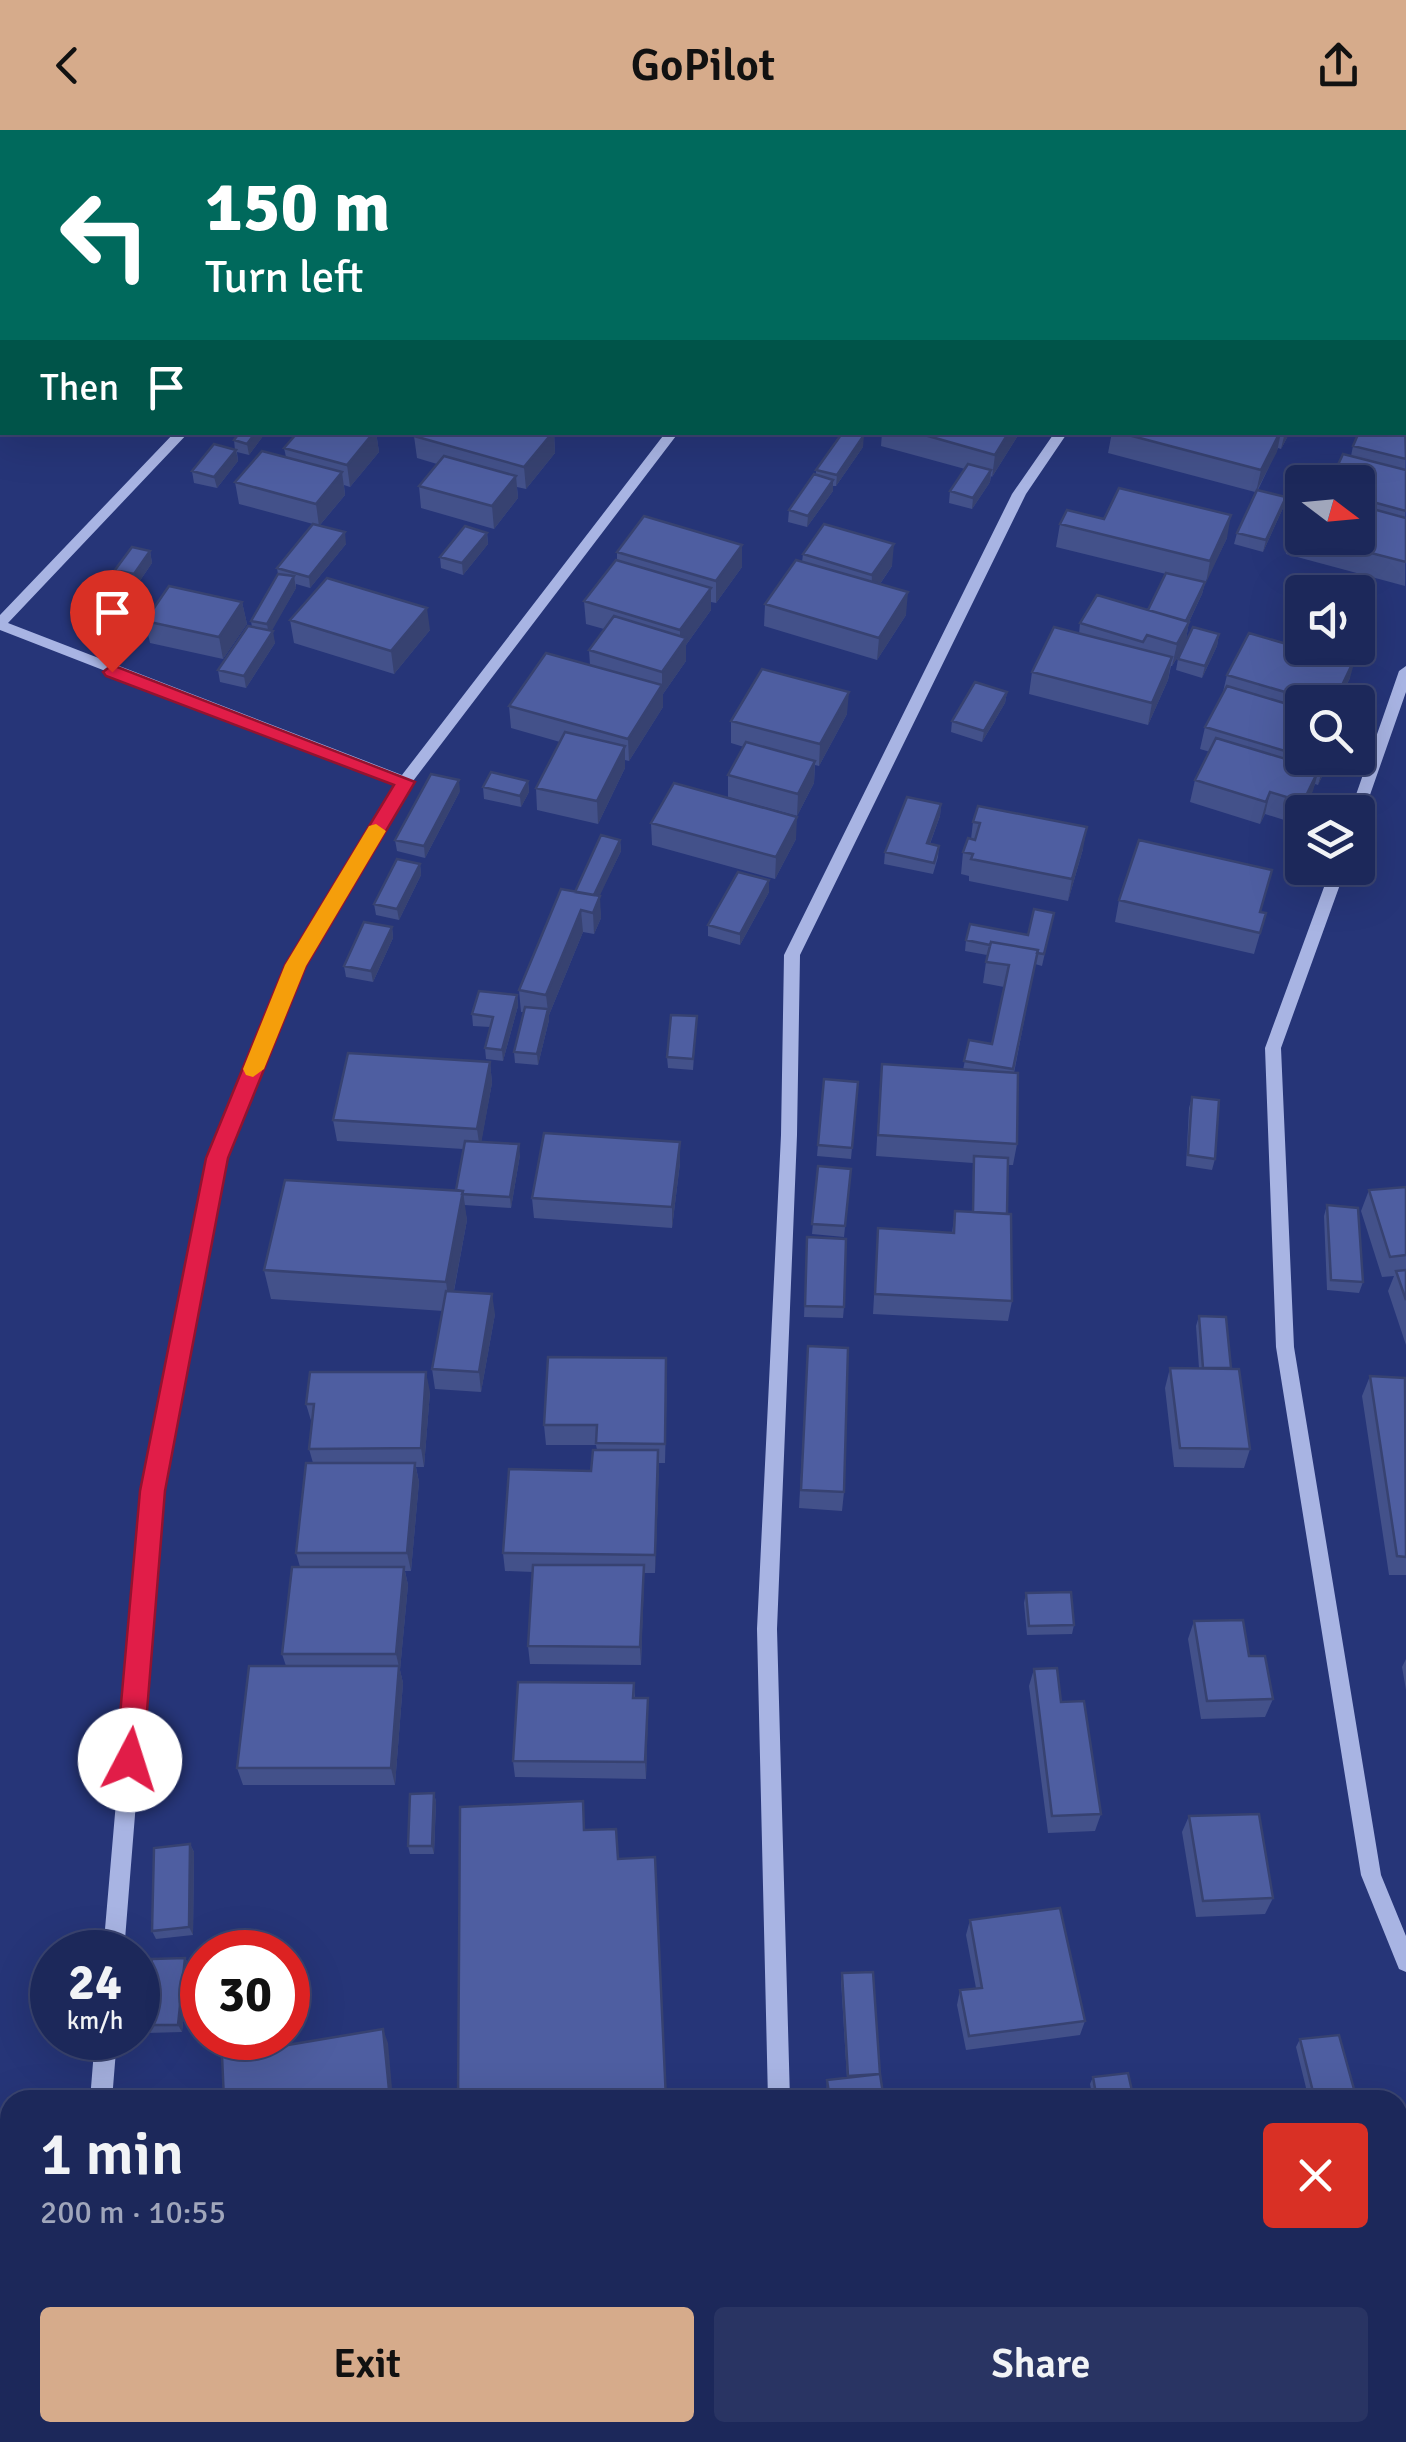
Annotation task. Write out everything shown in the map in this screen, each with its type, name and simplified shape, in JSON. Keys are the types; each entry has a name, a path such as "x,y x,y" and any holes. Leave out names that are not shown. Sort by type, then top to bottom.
{"street":[{"path":"180,435 0,624 405,782"},
{"path":"115,1930 152,1491 217,1158 296,965 405,782 671,435"},
{"path":"779,2090 767,1629 789,1136 792,955 1019,494 1060,435"},
{"path":"1362,795 1406,671"},
{"path":"1332,885 1272,1048 1285,1347 1371,1875 1406,1962"},
{"path":"101,2090 104,2060"}],"building":[{"path":"238,435 254,435 247,444 234,440"},
{"path":"295,435 372,435 347,465 284,448"},
{"path":"415,435 551,435 524,467"},
{"path":"841,435 864,435 837,475 816,470"},
{"path":"925,435 1007,435 995,455"},
{"path":"1128,435 1278,435 1261,470"},
{"path":"1358,435 1405,435 1406,459 1353,446"},
{"path":"214,444 236,450 214,477 192,471"},
{"path":"262,451 342,472 316,504 235,482"},
{"path":"1343,454 1406,470 1406,511 1375,503 1375,465 1338,465"},
{"path":"444,456 516,476 492,506 419,486"},
{"path":"968,464 991,470 973,498 950,491"},
{"path":"814,474 833,480 808,516 789,510"},
{"path":"1119,488 1231,515 1210,561 1060,524 1067,510 1104,519"},
{"path":"1257,490 1285,497 1266,540 1237,533"},
{"path":"1375,510 1406,518 1406,562 1375,554"},
{"path":"644,516 742,545 716,581 617,552"},
{"path":"313,524 345,532 309,577 277,568"},
{"path":"824,524 894,544 872,575 803,554"},
{"path":"465,526 487,533 462,563 440,557"},
{"path":"132,547 150,551 134,574 115,570"},
{"path":"616,560 711,588 680,630 584,601"},
{"path":"796,560 908,592 879,638 765,604"},
{"path":"1166,573 1205,582 1186,621 1148,610"},
{"path":"278,574 294,576 267,624 251,621"},
{"path":"327,578 427,608 391,651 290,620"},
{"path":"169,586 242,602 219,637 145,621"},
{"path":"1097,595 1189,622 1177,644 1147,635 1143,642 1080,623"},
{"path":"614,616 686,638 662,672 589,650"},
{"path":"248,626 273,631 244,676 218,670"},
{"path":"1054,627 1172,657 1152,703 1032,672"},
{"path":"1193,627 1219,634 1205,666 1178,659"},
{"path":"1249,633 1285,644 1285,665 1352,665 1342,685 1285,685 1285,692 1227,675"},
{"path":"546,653 662,685 628,739 509,706"},
{"path":"762,669 849,692 820,744 731,721"},
{"path":"975,682 1007,692 984,731 952,721"},
{"path":"1227,686 1285,703 1285,751 1205,727"},
{"path":"565,732 625,746 597,801 536,788"},
{"path":"1216,738 1285,759 1285,775 1316,775 1306,795 1285,797 1270,792 1266,802 1195,780"},
{"path":"746,742 815,761 798,794 728,775"},
{"path":"491,772 528,781 520,796 483,787"},
{"path":"431,774 459,780 424,846 395,840"},
{"path":"674,783 797,817 776,857 651,823"},
{"path":"907,797 941,804 927,843 939,846 934,863 885,852"},
{"path":"978,806 1087,827 1072,879 971,859 973,854 963,852 968,838 975,840 980,823 973,822"},
{"path":"601,835 620,840 594,895 575,892"},
{"path":"1139,840 1272,870 1260,912 1266,913 1260,933 1119,900"},
{"path":"397,859 420,864 397,909 374,904"},
{"path":"738,872 769,880 740,934 708,925"},
{"path":"561,889 600,896 593,913 581,910 546,995 519,990"},
{"path":"1034,909 1054,913 1044,954 966,940 970,924 1028,935"},
{"path":"364,922 392,927 371,971 344,966"},
{"path":"991,942 1038,950 1013,1069 964,1061 969,1040 992,1044 1009,965 986,962"},
{"path":"479,991 517,995 502,1050 485,1048 493,1017 472,1014"},
{"path":"525,1007 548,1009 537,1054 514,1052"},
{"path":"671,1015 697,1016 693,1059 667,1057"},
{"path":"348,1053 490,1062 477,1129 333,1120"},
{"path":"882,1064 1018,1073 1017,1144 878,1135"},
{"path":"824,1079 858,1082 852,1148 818,1145"},
{"path":"1192,1097 1219,1100 1215,1159 1188,1155"},
{"path":"544,1133 680,1142 672,1207 532,1198"},
{"path":"465,1141 519,1144 510,1197 462,1194 463,1191 456,1190"},
{"path":"974,1156 1008,1158 1007,1214 973,1212"},
{"path":"818,1166 851,1169 845,1226 812,1224"},
{"path":"285,1180 463,1191 446,1282 264,1270"},
{"path":"1406,1187 1406,1255 1390,1257 1369,1190"},
{"path":"1327,1205 1358,1208 1363,1282 1331,1280"},
{"path":"955,1211 1011,1214 1012,1301 875,1294 878,1228 954,1233"},
{"path":"807,1237 846,1239 844,1307 805,1306"},
{"path":"1406,1270 1406,1300 1396,1271"},
{"path":"446,1291 492,1294 479,1372 432,1369"},
{"path":"1199,1316 1226,1317 1231,1368 1203,1368"},
{"path":"808,1346 848,1348 844,1492 801,1490"},
{"path":"548,1357 666,1358 665,1444 596,1443 597,1425 544,1425"},
{"path":"1170,1368 1239,1369 1250,1449 1180,1448"},
{"path":"310,1372 426,1372 421,1448 309,1449 314,1404 306,1404"},
{"path":"1370,1376 1405,1378 1406,1557 1397,1556"},
{"path":"593,1450 658,1450 655,1555 503,1553 509,1469 591,1471"},
{"path":"306,1463 415,1463 407,1553 296,1553"},
{"path":"533,1565 644,1565 640,1647 528,1646"},
{"path":"292,1567 404,1567 396,1654 282,1654"},
{"path":"1071,1592 1074,1625 1029,1626 1026,1593"},
{"path":"1243,1620 1249,1656 1265,1656 1273,1699 1207,1701 1194,1621"},
{"path":"249,1666 399,1666 391,1768 237,1768"},
{"path":"1057,1668 1061,1702 1084,1701 1101,1814 1052,1816 1034,1669"},
{"path":"518,1682 634,1683 633,1698 648,1698 645,1762 513,1761"},
{"path":"434,1793 432,1846 408,1846 410,1794"},
{"path":"583,1801 584,1830 616,1829 618,1859 655,1857 666,2090 458,2090 460,1807"},
{"path":"1259,1814 1273,1898 1203,1901 1189,1816"},
{"path":"190,1844 189,1927 152,1930 154,1848"},
{"path":"1060,1908 1085,2021 969,2036 960,1990 982,1988 970,1920"},
{"path":"180,1958 178,2025 160,2025 160,1959"},
{"path":"873,1972 880,2074 848,2076 842,1973"},
{"path":"383,2029 389,2090 224,2090 222,2060 310,2060 310,2041"},
{"path":"1339,2035 1354,2090 1313,2090 1300,2039"},
{"path":"1128,2073 1132,2090 1095,2090 1093,2077"},
{"path":"880,2074 882,2090 828,2090 827,2080"}],"slow traffic":[{"path":"253,1069 296,965 376,831"}],"route":[{"path":"112,672 405,782 296,965 217,1158 152,1491 130,1760"}]}
